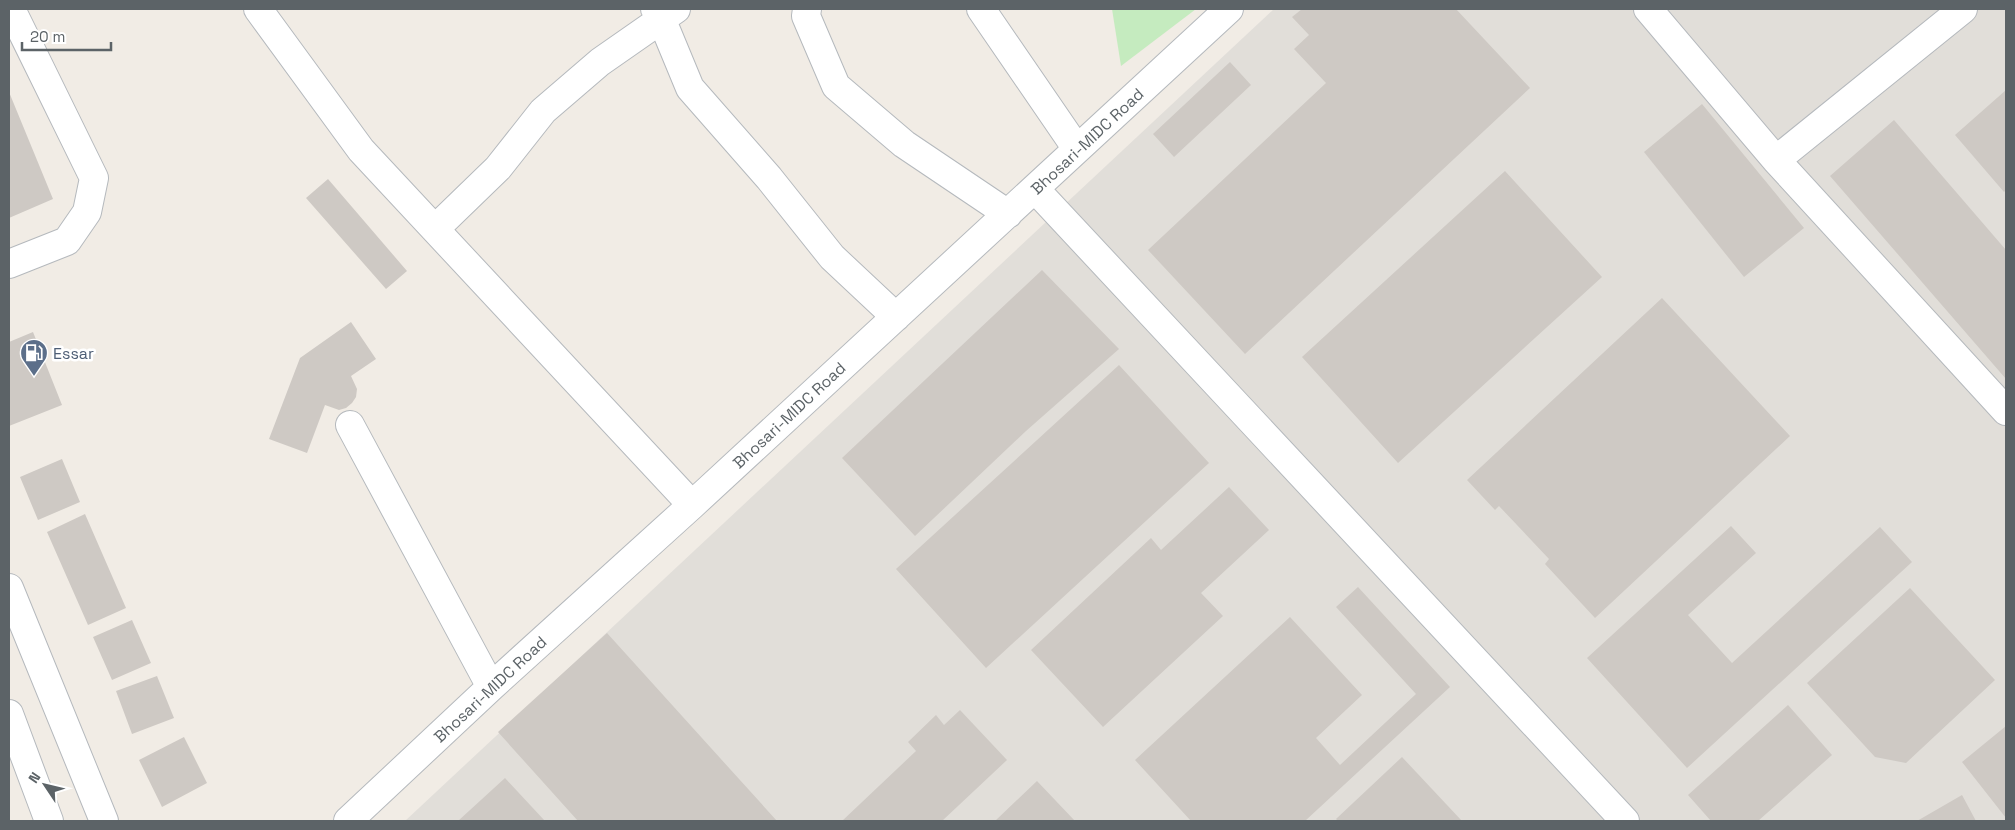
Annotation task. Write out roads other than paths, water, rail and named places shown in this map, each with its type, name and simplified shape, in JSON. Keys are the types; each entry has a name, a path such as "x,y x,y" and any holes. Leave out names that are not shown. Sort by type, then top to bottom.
{"street":[{"path":"9,264 67,241 87,212 94,178 10,9"},
{"path":"258,9 361,150 692,505"},
{"path":"807,9 806,16 836,86 904,144 1008,214"},
{"path":"981,9 1078,149"},
{"name":"Bhosari-MIDC Road","path":"348,821 491,687 692,505 1230,9"},
{"path":"1648,9 1776,160 2006,411"},
{"path":"1776,160 1963,9"},
{"path":"435,229 498,168 543,111 600,62 664,12 690,88 769,178 832,257 896,317"},
{"path":"1035,189 1625,821"},
{"path":"350,425 491,687"},
{"path":"9,588 104,821"},
{"path":"9,714 48,821"}],"place":[{"name":"Essar","path":"34,377"}]}
